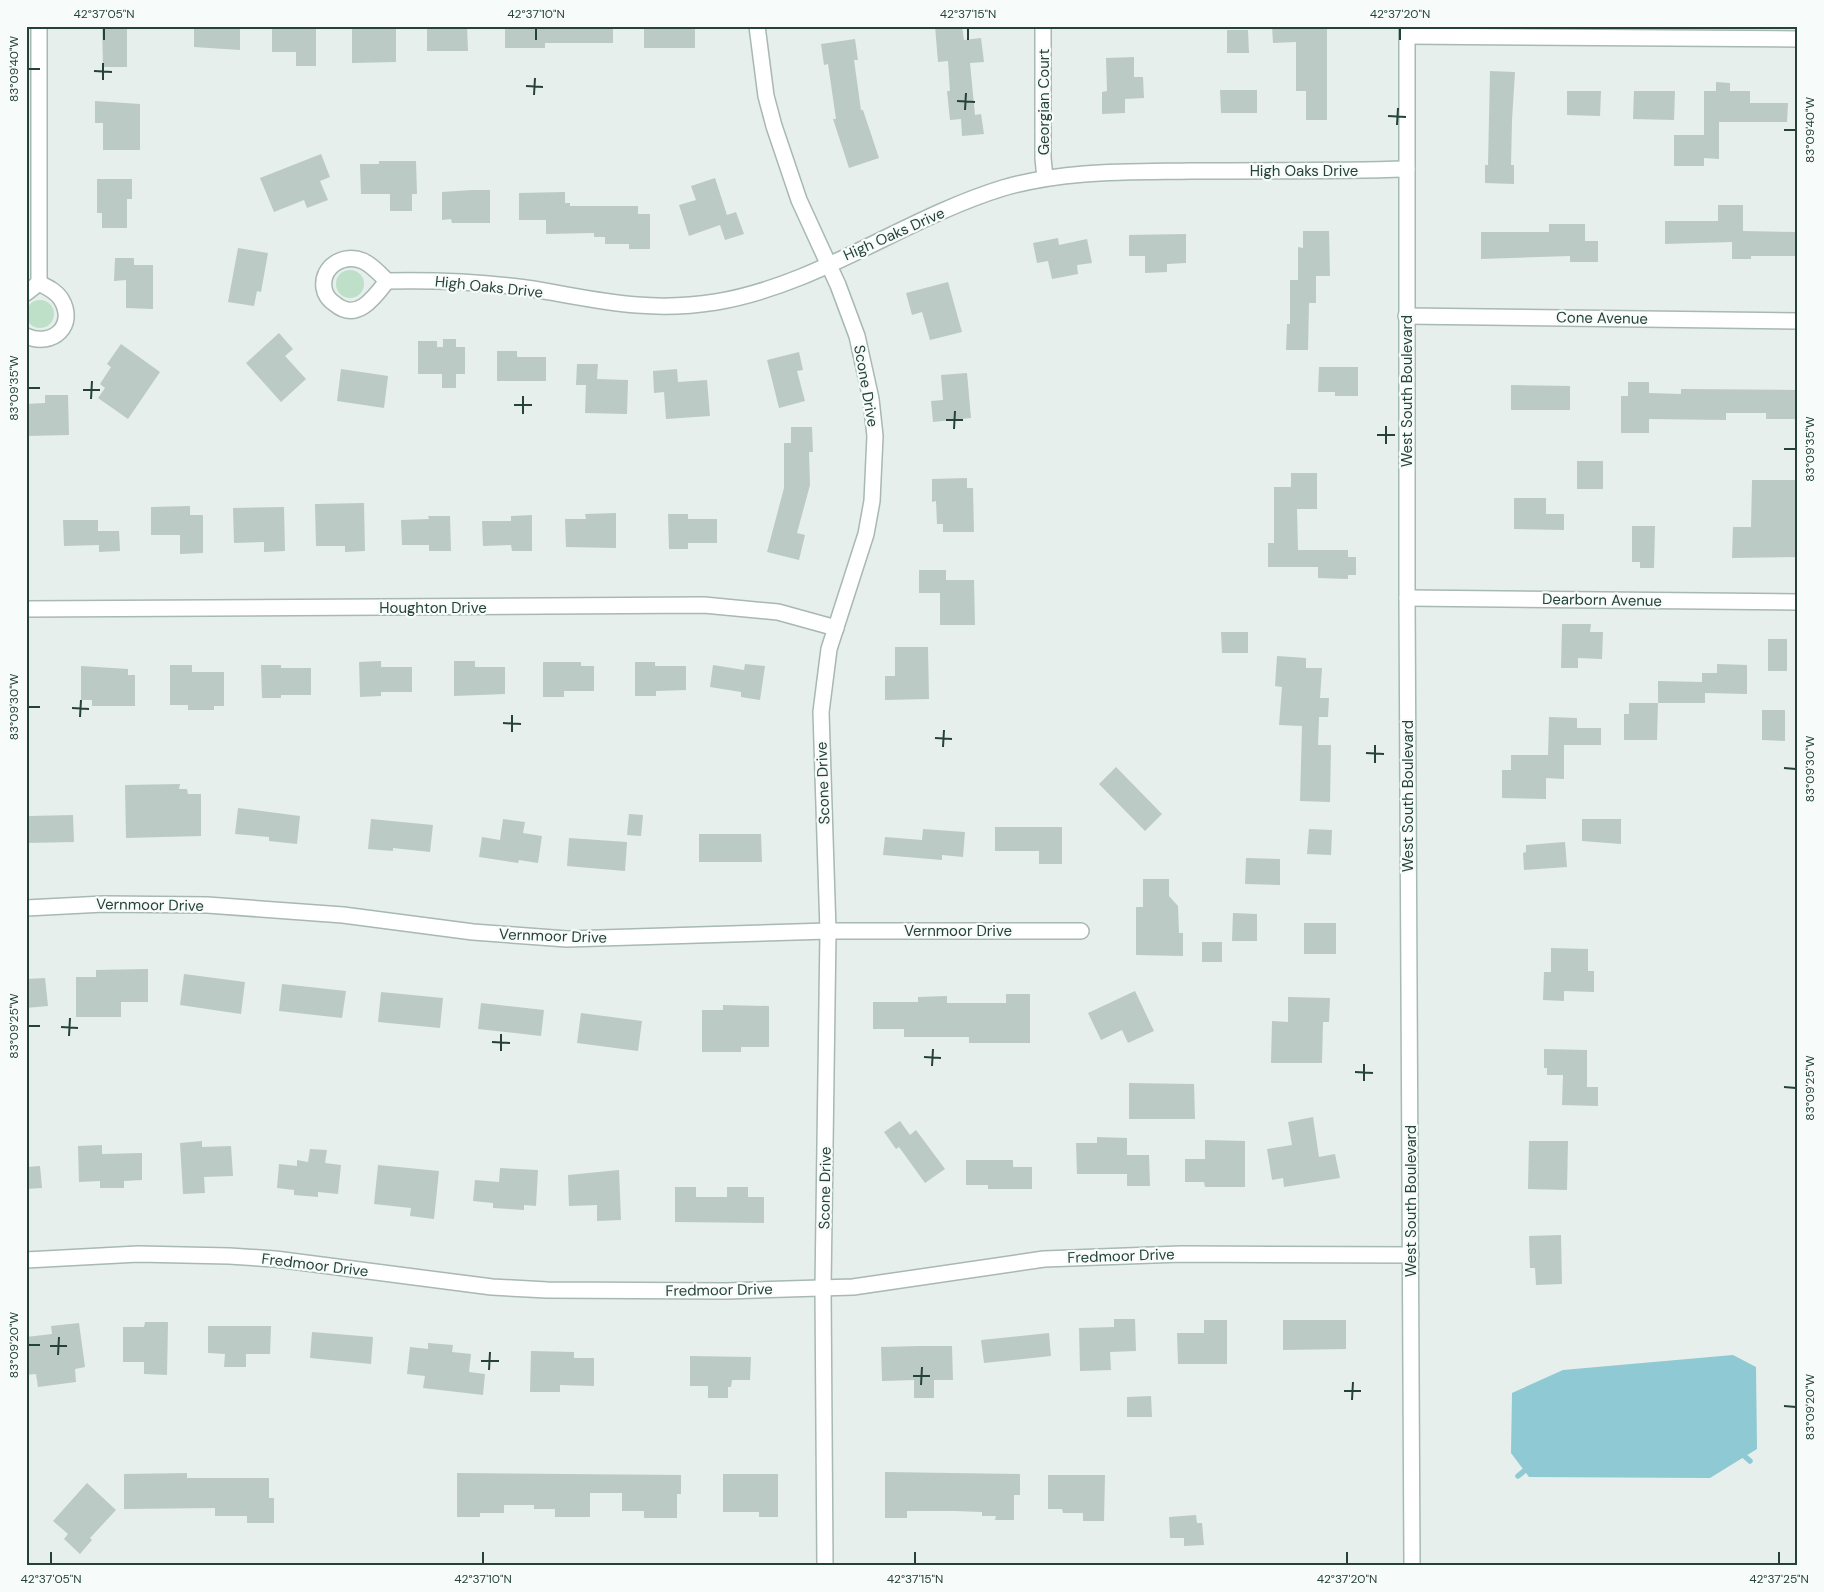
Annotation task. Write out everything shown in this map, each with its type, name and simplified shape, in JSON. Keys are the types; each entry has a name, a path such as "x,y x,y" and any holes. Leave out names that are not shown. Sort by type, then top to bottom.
{"street":[{"path":"26,294 39,283 39,26"},
{"name":"Scone Drive","path":"758,26 766,96 774,126 799,200 828,264 857,336 871,399 875,436 872,493 866,534 829,649 821,712 828,931 823,1288 825,1566"},
{"name":"Georgian Court","path":"1043,26 1043,158 1045,178"},
{"path":"1407,31 1798,39"},
{"name":"West South Boulevard","path":"1407,31 1406,316 1412,1566"},
{"name":"High Oaks Drive","path":"387,281 486,283 612,304 663,307 716,302 774,287 973,199 1004,188 1045,178 1121,172 1406,170"},
{"path":"26,336 33,339 50,339 63,328 66,318 61,299 54,291 39,283"},
{"name":"Cone Avenue","path":"1406,316 1798,321"},
{"name":"Dearborn Avenue","path":"1407,598 1798,602"},
{"name":"Houghton Drive","path":"26,609 704,606 778,612 836,628"},
{"name":"Vernmoor Drive","path":"26,908 104,904 225,906 343,915 473,932 567,939 828,931 1081,931"},
{"name":"Fredmoor Drive","path":"26,1260 138,1254 229,1256 276,1259 456,1283 547,1290 726,1291 888,1284 1044,1259 1181,1254 1411,1255"}],"green space":[{"path":"350,270 360,274 364,284 360,294 350,298 340,294 336,284 340,274"},
{"path":"40,300 50,304 54,314 50,324 40,328 30,324 26,314 30,304"}],"water":[{"path":"1733,1355 1756,1367 1757,1449 1710,1478 1529,1477 1511,1453 1512,1393 1563,1370"}],"building":[{"path":"102,26 127,26 127,67 103,67"},
{"path":"194,26 240,26 240,50 194,47"},
{"path":"272,26 316,26 316,66 296,66 296,52 272,52"},
{"path":"352,26 396,27 396,62 352,63"},
{"path":"427,26 467,26 468,51 427,51"},
{"path":"505,26 613,26 613,43 545,43 545,48 505,48"},
{"path":"644,26 695,26 695,48 644,48"},
{"path":"935,26 962,26 964,40 981,38 984,62 970,63 975,115 981,114 984,134 962,136 961,119 950,120 947,91 950,91 948,61 938,62"},
{"path":"1272,26 1327,26 1327,120 1306,120 1306,91 1296,91 1296,42 1273,43"},
{"path":"1227,30 1248,30 1249,53 1227,53"},
{"path":"855,39 858,60 854,60 861,110 863,110 879,158 849,168 833,119 836,119 828,64 824,65 821,44"},
{"path":"1134,57 1134,77 1143,77 1144,98 1125,99 1125,113 1102,114 1102,92 1107,91 1106,58"},
{"path":"1490,71 1515,72 1511,165 1514,165 1514,184 1485,183 1485,165 1488,165"},
{"path":"1716,82 1730,83 1730,91 1750,91 1750,103 1788,103 1787,122 1719,122 1719,159 1704,158 1704,166 1674,166 1674,135 1704,135 1704,91 1716,91"},
{"path":"1220,90 1257,90 1257,113 1221,113"},
{"path":"1567,91 1601,91 1600,116 1567,115"},
{"path":"1634,91 1675,91 1674,120 1633,119"},
{"path":"95,101 140,104 140,150 103,150 103,123 95,123"},
{"path":"321,154 330,177 320,181 328,200 307,208 304,200 274,212 260,178"},
{"path":"379,161 416,161 417,194 412,194 412,211 390,211 390,194 361,194 360,164 379,164"},
{"path":"715,178 727,215 736,212 744,234 725,240 720,225 689,236 679,205 696,200 691,186"},
{"path":"97,179 132,179 132,199 127,199 127,228 102,228 102,213 97,213"},
{"path":"490,190 490,223 452,223 451,219 442,220 442,192"},
{"path":"565,192 565,203 570,203 570,206 638,206 638,214 650,214 650,249 629,249 629,244 605,244 605,237 594,237 594,233 546,234 546,220 519,220 519,193"},
{"path":"1718,205 1743,205 1743,231 1798,232 1798,256 1751,256 1751,259 1732,259 1732,242 1665,244 1665,221 1718,221"},
{"path":"1549,224 1585,224 1585,241 1598,241 1598,262 1570,262 1570,256 1481,259 1481,232 1549,232"},
{"path":"1303,231 1329,231 1330,276 1316,276 1316,303 1309,303 1308,350 1286,350 1287,324 1290,324 1290,280 1298,280 1298,247 1303,248"},
{"path":"1186,234 1186,263 1167,264 1167,272 1145,273 1145,256 1129,256 1129,235"},
{"path":"1058,238 1059,245 1087,239 1092,263 1077,265 1078,274 1052,279 1048,261 1037,263 1033,243"},
{"path":"238,248 268,253 261,292 257,291 254,306 228,302"},
{"path":"115,258 134,258 134,265 153,265 153,309 126,308 126,280 114,281"},
{"path":"948,282 962,332 930,340 922,312 912,315 906,293"},
{"path":"279,333 293,349 285,356 306,379 281,402 246,363"},
{"path":"443,339 456,339 456,347 465,347 465,374 456,374 456,388 442,388 442,374 418,374 418,341 437,341 437,347 443,347"},
{"path":"121,344 160,372 128,419 98,398 105,388 100,384 111,367 107,364"},
{"path":"497,351 517,351 517,357 546,357 546,381 497,381"},
{"path":"799,352 803,370 797,371 805,401 779,408 767,360"},
{"path":"577,364 598,364 597,379 628,380 627,414 585,413 586,385 576,385"},
{"path":"1319,367 1358,367 1358,396 1335,396 1335,392 1318,392"},
{"path":"341,369 388,376 384,408 337,401"},
{"path":"677,369 678,382 707,380 710,416 666,419 664,392 654,393 653,371"},
{"path":"967,373 971,418 933,422 931,401 943,400 941,375"},
{"path":"1628,382 1649,382 1649,393 1681,394 1681,389 1798,390 1798,419 1766,419 1766,413 1726,413 1726,420 1649,419 1649,433 1621,433 1621,396 1628,396"},
{"path":"1511,385 1570,386 1570,410 1511,410"},
{"path":"45,395 68,395 69,435 26,436 26,404 45,403"},
{"path":"791,427 812,427 813,452 809,452 810,485 797,533 805,535 799,560 767,552 784,488 784,443 791,443"},
{"path":"1577,461 1603,461 1603,489 1577,489"},
{"path":"1291,473 1317,473 1317,509 1297,509 1298,550 1348,550 1348,557 1356,557 1356,575 1348,575 1348,579 1318,578 1318,567 1268,567 1268,543 1274,543 1274,487 1291,487"},
{"path":"967,478 967,488 973,488 974,532 943,532 943,524 937,524 936,501 932,502 932,479"},
{"path":"1752,480 1798,480 1798,557 1732,558 1733,527 1751,527"},
{"path":"1514,498 1546,498 1546,514 1564,514 1564,530 1514,529"},
{"path":"364,503 365,551 345,552 345,546 316,546 315,504"},
{"path":"190,506 190,515 203,515 203,553 180,554 180,535 151,535 151,507"},
{"path":"284,507 285,551 264,552 264,542 234,543 233,508"},
{"path":"616,513 616,548 566,547 565,519 586,519 585,514"},
{"path":"668,514 688,514 688,519 717,519 717,543 688,543 688,549 669,549"},
{"path":"532,515 532,551 512,551 511,545 483,546 482,521 511,521 511,516"},
{"path":"428,516 450,516 451,551 429,551 429,545 402,545 401,520 429,519"},
{"path":"63,520 98,520 98,531 119,531 120,551 99,552 99,545 64,546"},
{"path":"1632,526 1655,526 1654,568 1640,568 1640,562 1632,562"},
{"path":"919,570 946,570 946,580 974,580 975,625 940,625 940,593 919,593"},
{"path":"1562,624 1591,624 1590,632 1603,632 1602,659 1578,658 1578,668 1561,668"},
{"path":"1221,632 1248,632 1248,653 1222,653"},
{"path":"1768,639 1787,639 1787,671 1768,671"},
{"path":"895,647 928,647 929,699 885,700 885,676 895,676"},
{"path":"1277,656 1306,658 1306,668 1322,668 1320,698 1329,698 1328,717 1319,717 1318,745 1331,745 1330,802 1300,801 1302,726 1279,725 1282,687 1275,686"},
{"path":"381,661 381,667 412,667 412,692 381,692 381,696 360,697 359,662"},
{"path":"454,661 475,661 475,667 505,667 505,694 454,696"},
{"path":"543,662 581,662 581,666 594,666 594,691 564,691 564,697 543,697"},
{"path":"635,662 655,662 655,666 686,666 686,690 656,691 656,696 635,696"},
{"path":"745,664 765,666 760,700 741,697 741,692 710,687 713,665 744,670"},
{"path":"1717,664 1747,665 1747,694 1705,693 1705,703 1658,703 1658,681 1702,682 1702,673 1717,673"},
{"path":"170,665 192,665 192,672 224,672 224,706 214,706 214,710 188,710 188,705 170,705"},
{"path":"261,665 281,665 281,668 311,668 311,695 281,695 281,698 262,698"},
{"path":"81,666 128,669 128,675 135,675 135,706 92,706 92,700 81,700"},
{"path":"1629,703 1658,703 1657,740 1624,740 1624,714 1629,714"},
{"path":"1762,710 1785,710 1785,741 1762,740"},
{"path":"1549,717 1577,718 1577,728 1601,728 1601,745 1564,745 1564,779 1546,778 1546,799 1502,798 1502,770 1511,770 1511,755 1548,755"},
{"path":"1116,767 1162,814 1145,831 1099,784"},
{"path":"180,784 179,789 187,789 188,794 201,794 201,836 126,838 125,785"},
{"path":"238,808 300,816 297,844 269,841 269,837 235,834"},
{"path":"629,814 643,815 641,836 627,835"},
{"path":"73,815 74,842 26,843 26,821 29,821 29,816"},
{"path":"371,819 433,825 430,852 393,848 393,851 368,849"},
{"path":"503,819 525,822 523,833 542,836 538,863 519,860 518,863 479,857 482,837 500,840"},
{"path":"1582,819 1621,819 1621,844 1582,841"},
{"path":"995,827 1062,827 1062,864 1039,864 1039,851 995,851"},
{"path":"923,829 965,832 963,857 942,855 942,860 883,855 885,837 922,840"},
{"path":"1309,829 1332,830 1331,855 1307,854"},
{"path":"699,834 761,834 762,862 699,862"},
{"path":"569,838 627,842 625,871 567,866"},
{"path":"1565,842 1567,867 1524,870 1523,853 1526,852 1526,845"},
{"path":"1246,858 1280,859 1280,885 1245,884"},
{"path":"1143,879 1169,879 1169,896 1178,906 1179,933 1183,933 1183,956 1136,955 1136,907 1143,907"},
{"path":"1233,913 1257,914 1257,941 1232,941"},
{"path":"1304,923 1336,923 1336,954 1304,954"},
{"path":"1202,942 1222,942 1222,962 1202,962"},
{"path":"1551,948 1588,949 1588,971 1594,971 1594,992 1564,991 1564,1001 1543,1000 1544,972 1551,972"},
{"path":"148,969 148,1002 121,1002 121,1017 76,1017 76,977 96,977 96,970"},
{"path":"184,974 245,982 241,1014 180,1005"},
{"path":"45,978 48,1006 26,1008 26,979"},
{"path":"282,984 346,991 342,1018 279,1011"},
{"path":"1135,991 1154,1031 1128,1043 1122,1030 1101,1040 1088,1013"},
{"path":"381,992 443,998 440,1028 378,1022"},
{"path":"1006,994 1030,994 1030,1043 969,1043 969,1037 904,1037 904,1029 873,1029 873,1002 918,1002 918,997 947,996 947,1003 1006,1003"},
{"path":"1288,997 1330,998 1329,1022 1323,1022 1322,1063 1271,1063 1272,1021 1288,1022"},
{"path":"481,1003 544,1010 541,1036 478,1029"},
{"path":"723,1005 769,1006 769,1047 741,1047 741,1052 702,1052 702,1010 723,1010"},
{"path":"581,1013 642,1021 638,1051 577,1043"},
{"path":"1544,1049 1587,1050 1587,1087 1598,1087 1598,1106 1562,1105 1563,1075 1547,1075 1547,1068 1544,1068"},
{"path":"1129,1083 1194,1084 1195,1119 1129,1119"},
{"path":"1313,1117 1319,1157 1335,1154 1340,1178 1284,1187 1283,1178 1272,1180 1267,1149 1292,1145 1288,1122"},
{"path":"900,1121 910,1135 916,1130 945,1169 925,1183 899,1147 896,1149 884,1132"},
{"path":"1097,1137 1127,1138 1127,1155 1149,1155 1150,1186 1127,1186 1127,1174 1077,1174 1076,1143 1097,1143"},
{"path":"1205,1140 1245,1141 1245,1187 1205,1187 1204,1182 1185,1182 1185,1159 1205,1159"},
{"path":"202,1141 202,1147 231,1146 233,1176 204,1177 205,1193 183,1194 180,1143"},
{"path":"1529,1141 1568,1141 1567,1190 1528,1189"},
{"path":"102,1145 102,1154 142,1153 142,1180 124,1181 124,1188 100,1188 100,1181 79,1182 78,1146"},
{"path":"310,1149 327,1150 325,1163 341,1165 338,1194 318,1192 318,1197 294,1195 294,1190 277,1188 279,1164 297,1166 297,1160 308,1162"},
{"path":"966,1160 1013,1160 1013,1167 1032,1167 1032,1189 988,1189 988,1185 966,1185"},
{"path":"378,1165 439,1171 434,1219 410,1216 411,1208 374,1204"},
{"path":"40,1166 42,1188 26,1189 26,1167"},
{"path":"500,1168 538,1170 536,1206 524,1205 524,1210 493,1208 493,1203 473,1201 475,1180 499,1182"},
{"path":"619,1170 621,1220 597,1221 597,1205 569,1206 568,1175"},
{"path":"675,1187 696,1187 696,1197 727,1197 727,1187 748,1187 748,1197 764,1197 764,1223 675,1222"},
{"path":"1561,1235 1562,1284 1536,1285 1535,1268 1530,1268 1529,1236"},
{"path":"1114,1319 1135,1319 1136,1351 1110,1352 1111,1370 1080,1371 1079,1328 1114,1327"},
{"path":"1204,1320 1227,1320 1227,1364 1178,1364 1177,1333 1204,1333"},
{"path":"1283,1320 1346,1320 1346,1349 1283,1350"},
{"path":"145,1322 168,1322 167,1375 144,1374 144,1362 123,1362 123,1327 144,1327"},
{"path":"79,1323 85,1367 75,1369 76,1382 38,1387 36,1374 26,1375 26,1337 52,1334 51,1326"},
{"path":"208,1326 271,1326 270,1354 246,1354 246,1367 224,1367 225,1354 208,1353"},
{"path":"312,1332 373,1337 371,1364 310,1358"},
{"path":"1049,1333 1051,1356 984,1363 981,1340"},
{"path":"428,1343 453,1345 452,1352 471,1354 469,1372 485,1374 483,1395 423,1388 425,1376 407,1374 410,1347 428,1349"},
{"path":"952,1346 953,1380 934,1380 934,1398 914,1398 914,1380 882,1381 881,1347"},
{"path":"531,1351 574,1352 574,1358 594,1358 594,1386 560,1385 560,1392 530,1392"},
{"path":"690,1356 751,1357 750,1380 732,1380 731,1387 728,1387 728,1398 708,1398 708,1386 690,1386"},
{"path":"1151,1396 1152,1417 1127,1417 1127,1397"},
{"path":"885,1472 1020,1474 1020,1495 1014,1495 1014,1520 995,1520 996,1516 982,1516 982,1512 955,1511 907,1511 907,1518 885,1518"},
{"path":"187,1473 187,1478 269,1478 269,1498 274,1498 274,1523 247,1523 247,1516 215,1516 215,1508 124,1509 124,1474"},
{"path":"457,1473 681,1475 681,1494 677,1494 677,1518 644,1518 644,1511 622,1511 622,1493 590,1493 590,1517 555,1517 555,1509 534,1509 534,1505 504,1505 504,1513 480,1513 480,1517 457,1517"},
{"path":"723,1474 778,1474 778,1517 759,1517 759,1512 723,1512"},
{"path":"1048,1475 1105,1475 1104,1521 1083,1521 1083,1513 1063,1513 1062,1509 1048,1509"},
{"path":"87,1483 116,1510 90,1538 92,1540 80,1554 64,1539 68,1534 53,1521"},
{"path":"1196,1515 1197,1523 1202,1523 1204,1545 1184,1546 1184,1538 1170,1538 1169,1517"}],"waterway":[{"path":"1741,1453 1750,1461"},
{"path":"1518,1476 1530,1466"}]}
